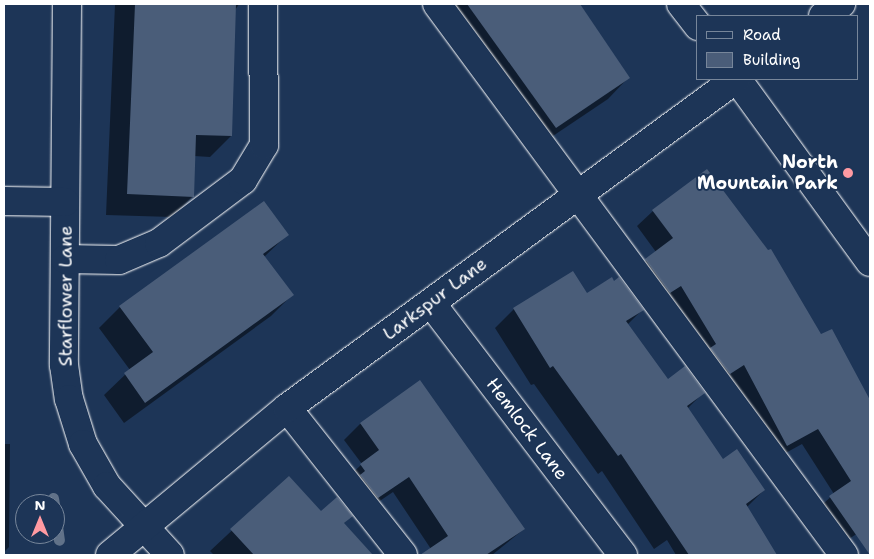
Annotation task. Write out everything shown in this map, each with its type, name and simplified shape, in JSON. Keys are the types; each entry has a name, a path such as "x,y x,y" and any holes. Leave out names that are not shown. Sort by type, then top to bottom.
{"street":[{"name":"Starflower Lane","path":"67,4 64,365 69,399 83,444 107,486 142,527 170,555"},
{"path":"65,259 119,260 159,243 243,180 264,145 263,4"},
{"path":"437,4 844,555"},
{"path":"681,4 696,23"},
{"path":"824,15 841,4"},
{"name":"Larkspur Lane","path":"110,555 287,408 576,194 735,80"},
{"path":"737,80 870,262"},
{"path":"4,201 65,202"},
{"name":"Hemlock Lane","path":"430,303 623,555"},
{"path":"287,408 403,555"}],"building":[{"path":"135,4 236,4 232,136 196,135 194,197 127,194"},
{"path":"467,4 580,4 630,78 556,128"},
{"path":"707,169 768,250 771,249 821,334 832,329 870,400 870,555 829,496 851,481 818,429 787,446 744,365 730,374 710,348 716,344 681,286 670,293 645,259 673,238 652,210"},
{"path":"264,201 289,235 263,254 294,295 145,403 124,373 153,352 119,306"},
{"path":"573,271 587,293 612,277 614,281 619,277 644,310 626,321 668,379 685,366 705,393 687,406 723,459 737,449 765,490 746,504 777,555 689,555 621,454 618,456 553,366 550,368 513,308"},
{"path":"420,380 525,529 486,555 420,555 448,536 409,477 378,498 360,475 365,471 360,464 379,450 360,423"},
{"path":"289,476 321,511 337,497 353,516 344,523 373,555 254,555 230,529"}],"place":[{"name":"North Mountain Park","path":"848,173"}]}
